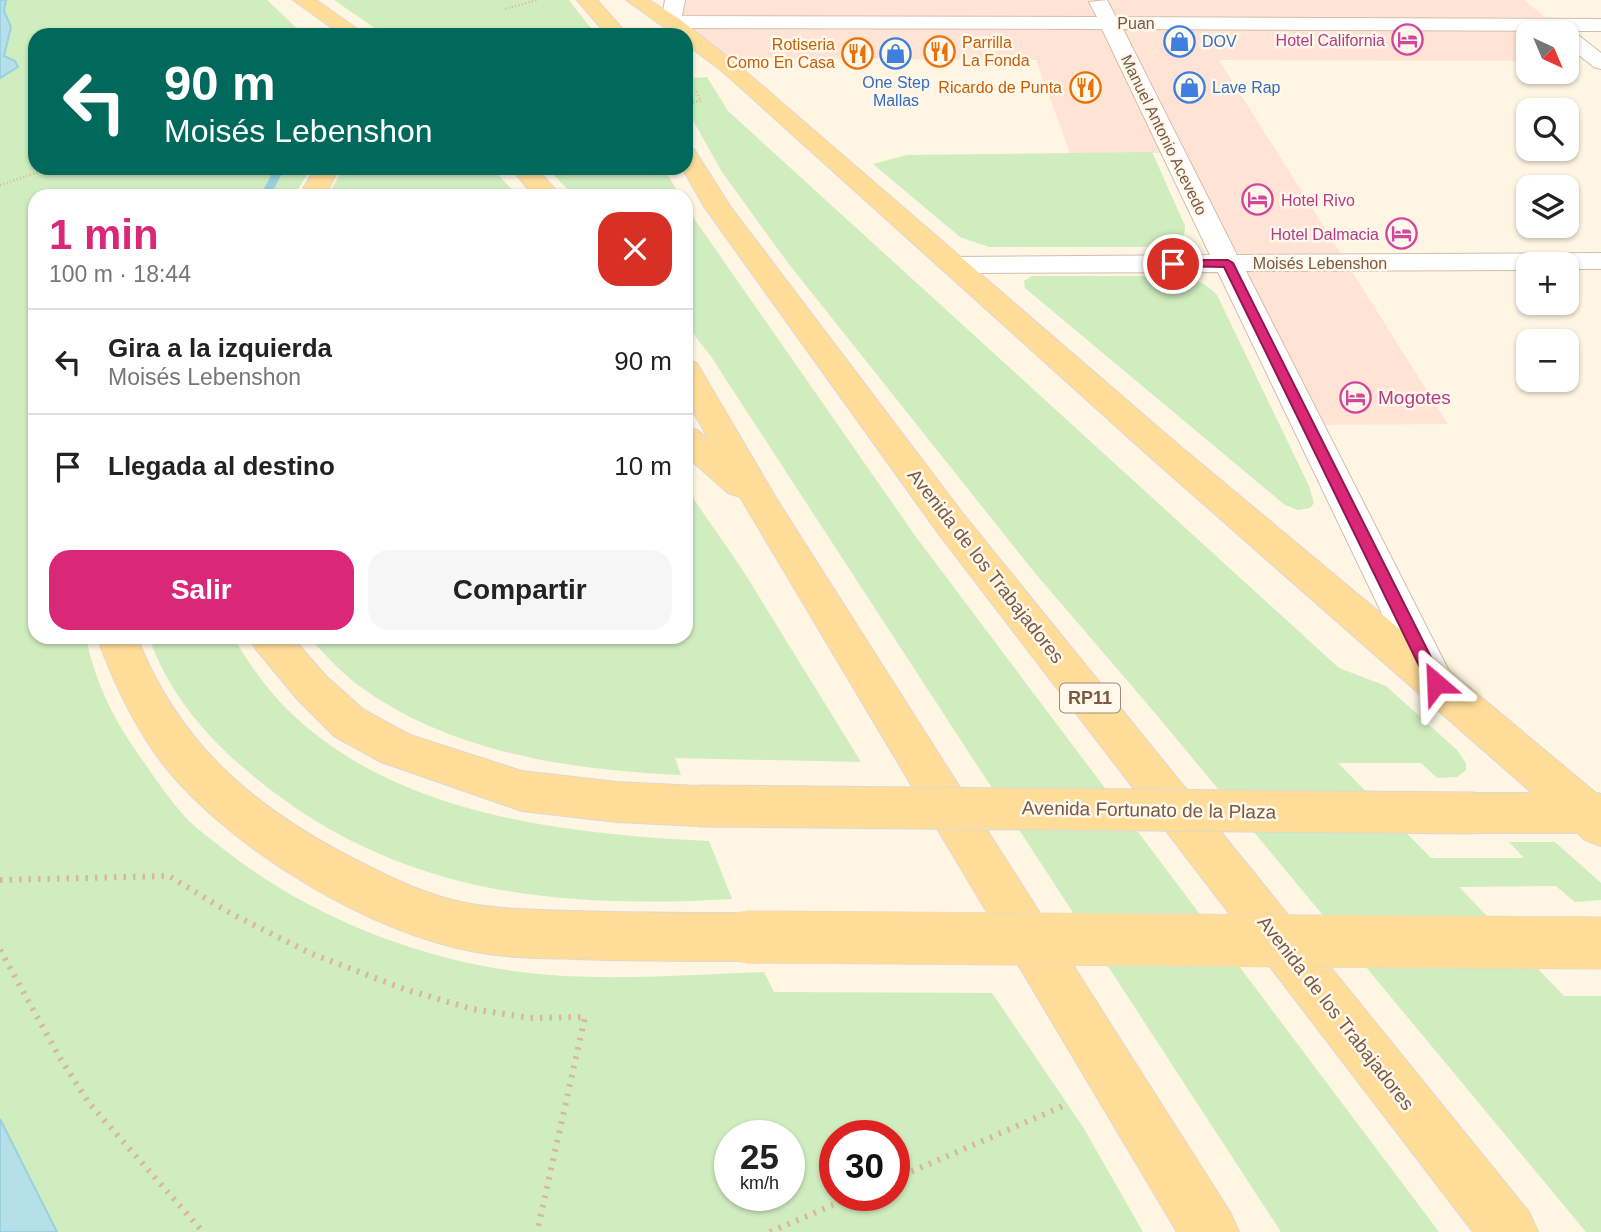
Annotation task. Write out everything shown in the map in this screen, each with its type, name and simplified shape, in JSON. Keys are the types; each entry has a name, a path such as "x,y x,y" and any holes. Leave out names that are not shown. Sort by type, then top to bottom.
{"main road":[{"path":"587,0 612,28"},
{"path":"636,0 673,11 690,28"},
{"path":"311,6 325,28"},
{"path":"311,6 345,28"},
{"path":"693,31 730,68 1162,449 1597,817"},
{"name":"Avenida de los Trabajadores","path":"693,166 718,208 951,524 1509,1232"},
{"path":"529,175 542,189"},
{"path":"693,382 763,506 1210,1232"},
{"path":"693,444 763,506"},
{"path":"119,644 125,665 146,705 201,778 237,810 330,873 450,923 516,934 1601,943"},
{"name":"Avenida Fortunato de la Plaza","path":"274,644 312,688 349,723 396,749 464,774 522,790 617,802 698,806 1474,813 1597,817"}],"street":[{"path":"1534,8 1550,21"},
{"name":"Puan","path":"673,11 1104,12 1516,29"},
{"name":"Manuel Antonio Acevedo","path":"1104,12 1436,683"},
{"name":"Puan","path":"1579,28 1601,25"},
{"path":"1579,45 1601,63"},
{"name":"Moisés Lebenshon","path":"956,265 1601,261"}],"path":[{"path":"505,9 537,0"},
{"path":"693,102 702,101 700,98"},
{"path":"0,186 31,175"},
{"path":"0,880 169,876 230,914 310,953 404,989 472,1009 530,1018 585,1017 537,1232"},
{"path":"0,950 60,1058 89,1103 203,1232"},
{"path":"910,1172 1117,1083"},
{"path":"770,1232 819,1211"}],"shaded area":[{"path":"675,0 1524,0 1550,21 1516,21 1516,61 1219,60 1448,424 1308,425 1173,153 1070,153 1036,60 719,58 693,38 693,28 679,28 671,22"}],"green space":[{"path":"6,0 267,0 297,28 28,28 28,175 307,175 298,189 28,189 28,644 88,644 95,671 115,717 159,784 188,820 251,869 316,908 385,939 421,951 494,968 595,977 764,972 774,992 992,993 1083,1127 1143,1232 57,1232 0,1119 0,78 9,73 3,56 11,27 4,11"},
{"path":"334,0 569,0 591,28 375,28"},
{"path":"693,75 694,78 707,77 728,111 1339,668 1386,686 1457,750 1466,763 1466,770 1457,777 1437,778 1421,763 1338,763 1431,858 1524,858 1509,842 1555,842 1601,883 1601,900 1575,902 1556,886 1459,887 1564,996 1601,996 1601,1232 1586,1232 1155,713 1035,573 788,263 722,172 693,120"},
{"path":"1152,152 1185,226 1181,239 1160,247 989,247 960,237 873,164 907,155"},
{"path":"339,175 498,175 512,189 332,189"},
{"path":"554,175 668,175 676,189 567,189"},
{"path":"693,217 916,537 1439,1232 1281,1232 710,355 693,334"},
{"path":"1032,276 1173,276 1197,281 1212,290 1217,295 1309,486 1314,503 1310,508 1298,510 1285,505 1025,288 1024,281"},
{"path":"693,498 742,569 861,762 675,758 681,775 559,763 478,744 440,730 403,713 368,692 316,644 693,644"},
{"path":"152,644 238,644 279,701 330,745 378,774 430,796 541,824 654,838 709,841 732,899 602,901 539,896 478,885 420,869 362,846 306,815 235,761 205,730 178,696"}],"water":[{"path":"0,0 6,0 4,11 11,27 4,56 15,61 18,67 0,78"},
{"path":"0,1119 57,1232 0,1232"}],"waterway":[{"path":"269,189 276,175"}],"place":[{"name":"Hotel California","path":"1408,40"},
{"name":"DOV","path":"1179,41"},
{"name":"Parrilla La Fonda","path":"939,51"},
{"name":"Rotiseria Como En Casa","path":"858,53"},
{"name":"One Step Mallas","path":"896,53"},
{"name":"Ricardo de Punta","path":"1085,87"},
{"name":"Lave Rap","path":"1189,87"},
{"name":"Hotel Rivo","path":"1258,200"},
{"name":"Hotel Dalmacia","path":"1402,234"},
{"name":"Mogotes","path":"1355,397"}],"route":[{"path":"1173,264 1228,263 1436,683"}]}
